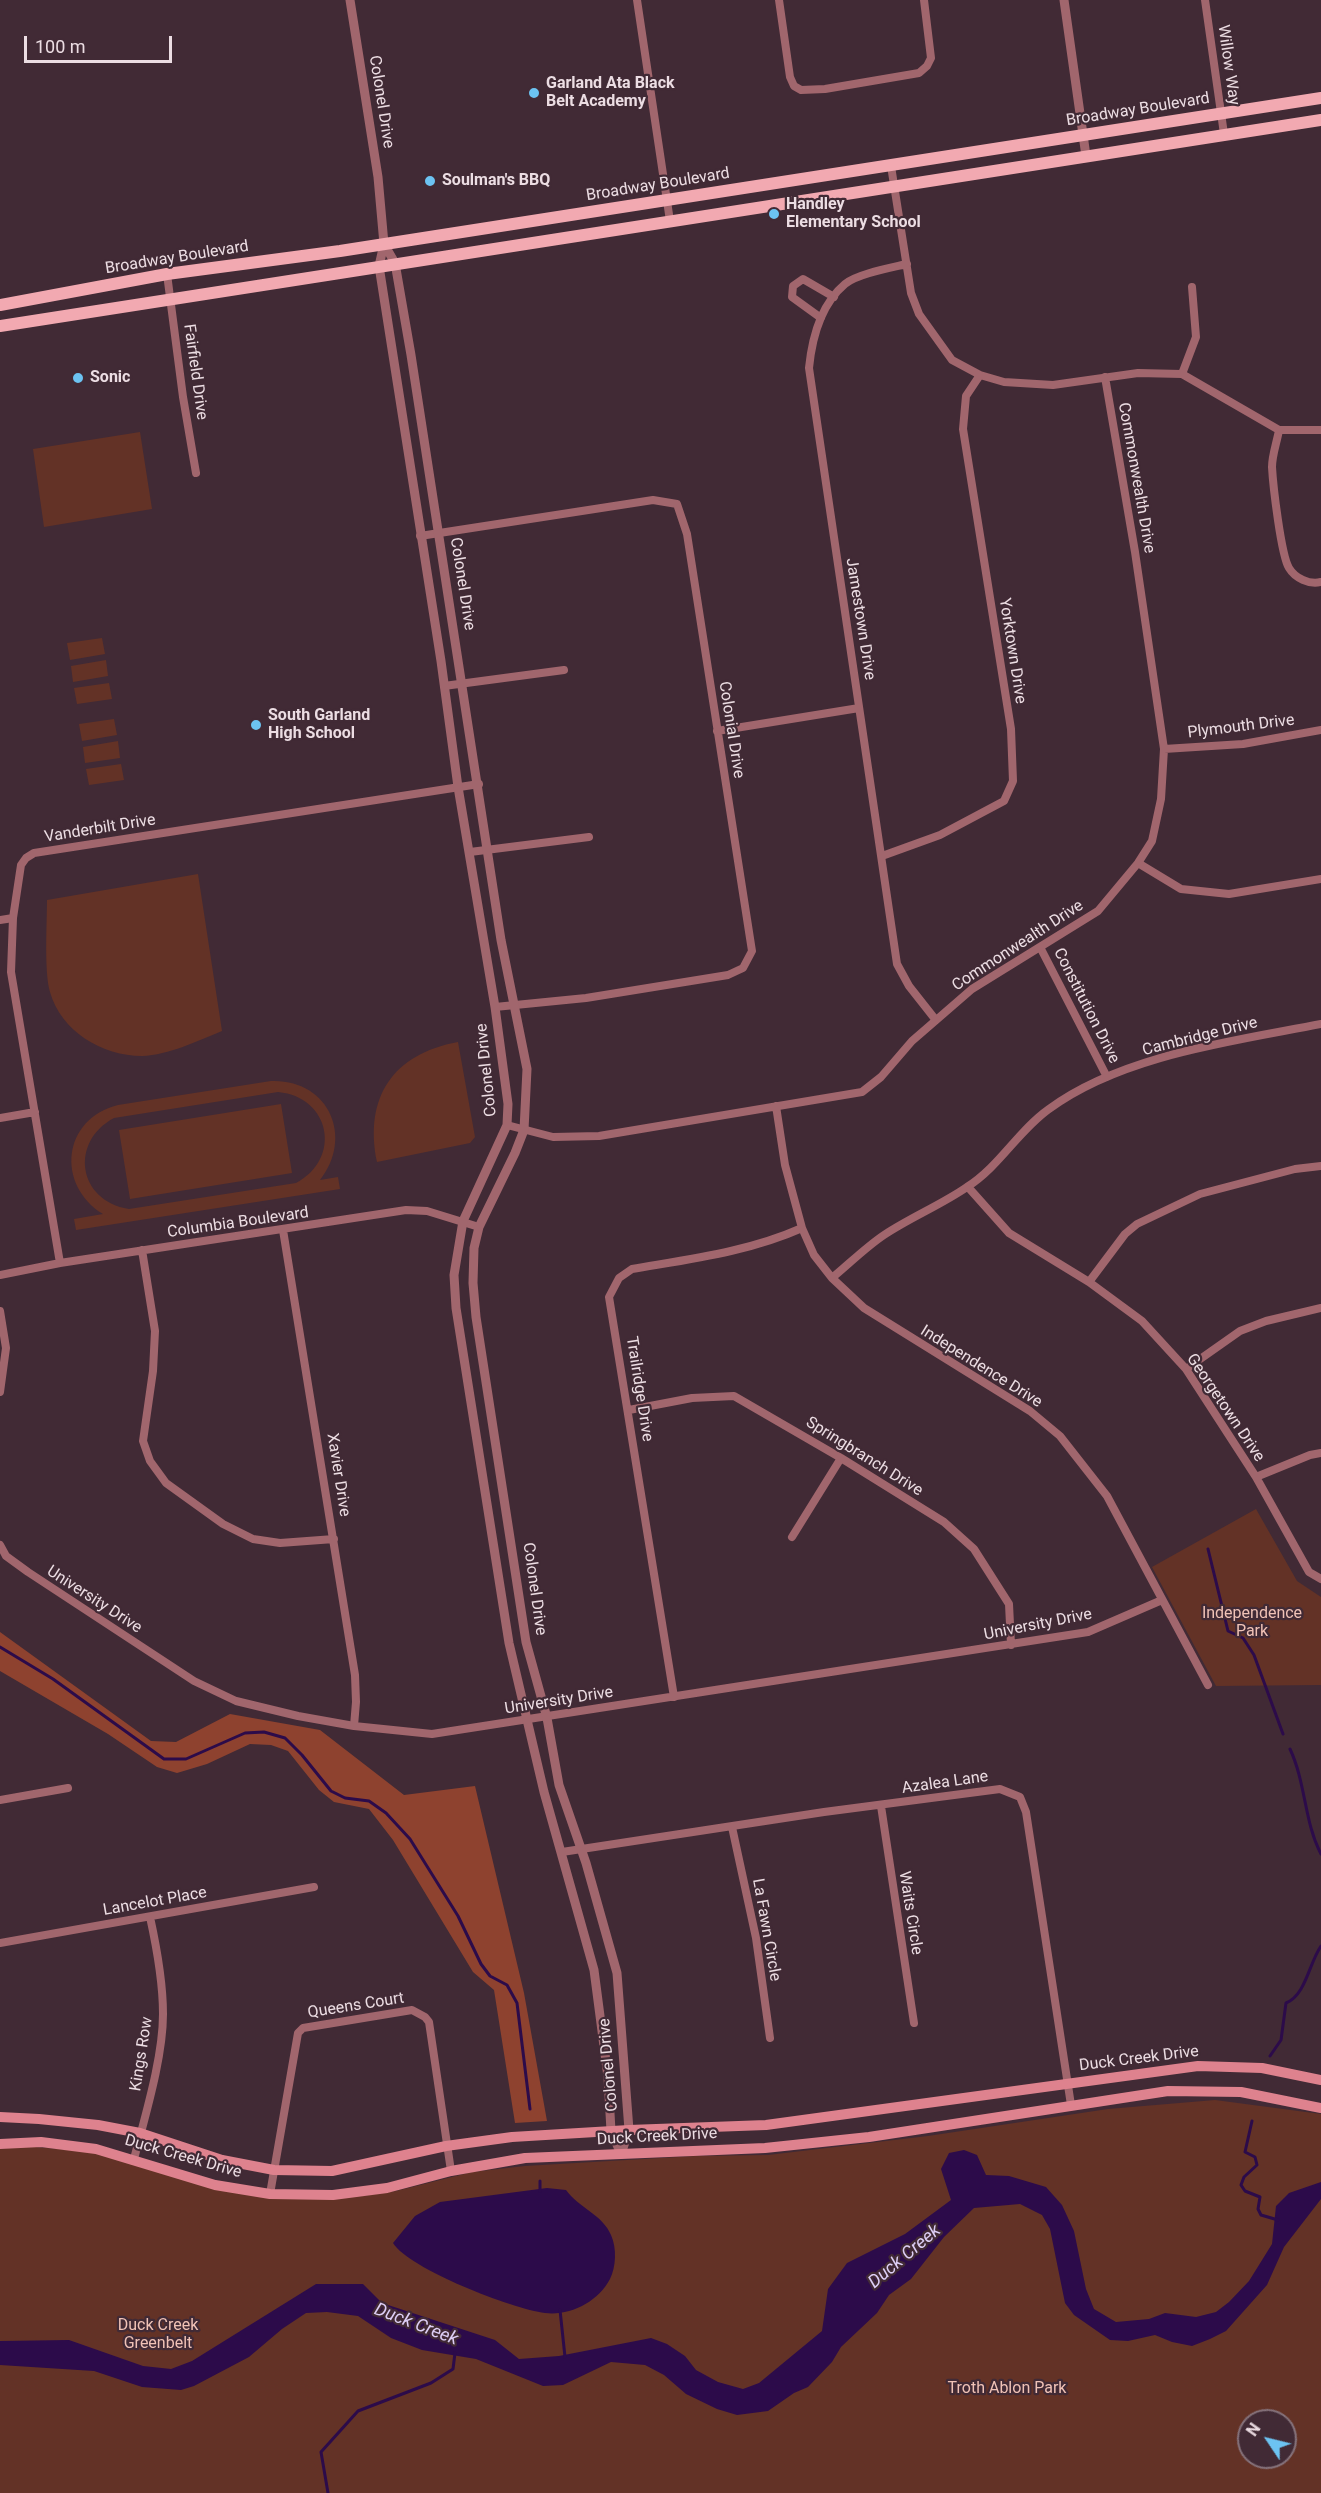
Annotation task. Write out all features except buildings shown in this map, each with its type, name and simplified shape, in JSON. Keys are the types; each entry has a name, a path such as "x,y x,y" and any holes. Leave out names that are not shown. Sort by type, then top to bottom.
{"main road":[{"name":"Broadway Boulevard","path":"0,305 167,274 524,223 1321,98"},
{"path":"0,326 1321,120"},
{"path":"524,223 526,243"},
{"path":"258,262 260,285"},
{"path":"14,302 16,323"},
{"name":"Duck Creek Drive","path":"0,2117 98,2125 140,2133 222,2160 274,2170 332,2170 446,2146 512,2137 766,2125 1198,2066 1262,2068 1321,2080"},
{"name":"Duck Creek Drive","path":"0,2144 41,2142 96,2149 215,2185 270,2194 333,2195 387,2188 451,2171 525,2158 765,2148 869,2137 1168,2091 1241,2092 1321,2108"}],"street":[{"name":"Colonel Drive","path":"350,0 378,177 384,244 379,266 458,787 495,1007 508,1104 507,1125 463,1221 454,1275 456,1308 501,1601 527,1721 594,1970 608,2076 611,2132 621,2154"},
{"path":"637,0 670,221"},
{"path":"779,0 790,77 794,86 801,90 825,89 919,74 931,58 924,0"},
{"path":"1065,0 1086,156"},
{"name":"Willow Way","path":"1205,0 1224,134"},
{"path":"891,166 911,293 919,314 952,360 980,375 1004,382 1053,385 1138,373 1182,374 1279,430 1321,430"},
{"name":"Colonel Drive","path":"384,244 395,263 479,784 501,940 516,1005 527,1069 524,1130 479,1227 474,1248 472,1283 476,1317 526,1642 547,1718 559,1785 581,1849 617,1973 629,2130 621,2154"},
{"name":"Jamestown Drive","path":"907,264 846,283 821,318 812,341 809,368 897,964 909,986 935,1019"},
{"name":"Fairfield Drive","path":"167,274 183,397 196,473"},
{"path":"821,318 792,297 794,286 803,279 834,297"},
{"path":"1182,374 1197,337 1192,287"},
{"name":"Yorktown Drive","path":"882,856 940,835 1004,801 1013,781 1011,729 963,429 966,396 980,375"},
{"name":"Commonwealth Drive","path":"507,1125 553,1137 599,1136 862,1092 881,1077 912,1041 935,1019 972,989 1098,911 1138,863 1152,841 1161,799 1164,749 1135,552 1105,377"},
{"path":"1279,430 1272,465 1275,503 1287,566 1296,577 1316,583 1321,582"},
{"name":"Colonial Drive","path":"420,537 653,500 677,504 687,534 752,951 743,968 728,975 608,995 495,1007"},
{"path":"444,687 564,670"},
{"path":"717,730 860,708"},
{"name":"Plymouth Drive","path":"1164,749 1243,744 1321,730"},
{"name":"Vanderbilt Drive","path":"60,1263 11,972 13,918 21,865 26,858 34,853 479,784"},
{"path":"470,852 589,837"},
{"path":"1138,863 1181,889 1229,894 1321,879"},
{"path":"0,920 13,918"},
{"name":"Constitution Drive","path":"1040,947 1107,1077"},
{"name":"Cambridge Drive","path":"832,1278 884,1235 969,1187 990,1170 1020,1134 1049,1108 1107,1077 1165,1057 1321,1024"},
{"name":"Independence Drive","path":"776,1106 785,1165 802,1228 814,1255 832,1278 864,1308 1030,1412 1060,1436 1107,1496 1208,1685"},
{"path":"0,1118 35,1112"},
{"path":"1089,1282 1125,1234 1137,1224 1200,1194 1295,1169 1321,1166"},
{"name":"Georgetown Drive","path":"969,1187 1009,1233 1089,1282 1142,1322 1186,1369 1256,1477 1309,1572 1321,1579"},
{"name":"Columbia Boulevard","path":"0,1275 60,1263 406,1210 427,1211 479,1227"},
{"name":"Trailridge Drive","path":"674,1696 609,1297 619,1278 632,1269 737,1251 770,1242 802,1228"},
{"name":"Xavier Drive","path":"283,1230 355,1675 354,1726"},
{"path":"142,1250 154,1331 153,1371 143,1441 150,1461 165,1482 223,1524 253,1539 280,1543 334,1539"},
{"path":"1186,1369 1240,1331 1266,1321 1321,1308"},
{"path":"0,1311 6,1348 0,1392"},
{"name":"Springbranch Drive","path":"629,1410 692,1398 734,1396 840,1458 944,1522 974,1549 1008,1604 1011,1645"},
{"path":"1256,1477 1310,1455 1321,1453"},
{"path":"792,1538 840,1458"},
{"name":"University Drive","path":"0,1545 6,1556 28,1572 194,1681 215,1692 247,1703 354,1726 432,1734 547,1718 1088,1632 1162,1600"},
{"path":"0,1800 68,1788"},
{"name":"Azalea Lane","path":"562,1852 824,1812 1000,1789 1020,1797 1026,1812 1071,2105"},
{"name":"Waits Circle","path":"881,1806 914,2023"},
{"name":"La Fawn Circle","path":"732,1827 756,1938 770,2038"},
{"name":"Lancelot Place","path":"0,1943 314,1887"},
{"name":"Kings Row","path":"134,2159 160,2047 163,2015 162,1977 150,1917"},
{"name":"Queens Court","path":"270,2194 298,2033 303,2028 412,2010 429,2022 451,2171"}],"green space":[{"path":"140,432 152,509 44,527 33,449"},
{"path":"102,638 105,654 70,660 67,643"},
{"path":"106,660 108,676 73,682 71,666"},
{"path":"109,683 112,699 77,704 74,688"},
{"path":"114,719 117,735 82,741 79,724"},
{"path":"118,741 120,758 85,763 83,747"},
{"path":"121,764 124,780 89,785 86,769"},
{"path":"198,874 222,1031 173,1050 142,1056 112,1051 85,1039 63,1018 50,992 46,960 47,900"},
{"path":"458,1042 475,1137 470,1143 377,1162 374,1139 375,1118 388,1082 400,1068 416,1057 435,1048"},
{"path":"271,1081 291,1083 308,1090 321,1100 330,1114 335,1129 335,1146 330,1163 320,1180 338,1177 340,1189 76,1230 74,1219 103,1214 88,1202 78,1187 72,1170 72,1154 76,1138 85,1124 99,1113 118,1105","holes":["278,1092 296,1096 310,1105 319,1117 324,1130 324,1145 320,1159 311,1172 296,1183 129,1209 112,1204 99,1195 90,1183 86,1170 86,1155 90,1141 100,1128 114,1118"]},
{"path":"281,1104 292,1173 130,1199 119,1130"},
{"name":"Independence Park","path":"1256,1509 1297,1581 1321,1597 1321,1685 1216,1686 1152,1567"},
{"name":"Duck Creek Greenbelt","path":"1215,2100 1321,2114 1321,2493 0,2493 0,2149 24,2146 93,2152 213,2188 362,2196 396,2191 472,2172 525,2166 695,2156 768,2155 928,2136 1108,2109"}],"shaded area":[{"path":"0,1632 151,1741 176,1742 230,1714 320,1730 404,1795 475,1786 524,1993 547,2121 515,2123 494,1990 473,1972 393,1840 369,1809 334,1802 319,1790 288,1751 271,1745 250,1744 207,1764 177,1773 157,1767 108,1734 0,1671"}],"water":[{"name":"Duck Creek","path":"964,2150 977,2155 986,2175 1009,2176 1046,2187 1062,2205 1074,2231 1086,2289 1094,2309 1116,2322 1149,2319 1165,2313 1196,2317 1216,2312 1249,2281 1272,2244 1276,2206 1289,2193 1321,2182 1321,2199 1284,2247 1267,2285 1226,2331 1192,2346 1172,2342 1155,2335 1128,2341 1110,2340 1074,2315 1065,2303 1050,2229 1042,2215 1020,2204 974,2208 944,2237 911,2279 889,2295 877,2313 841,2347 832,2362 808,2387 794,2393 768,2411 737,2415 717,2409 686,2394 664,2375 645,2365 611,2362 563,2385 543,2386 476,2359 422,2350 391,2338 358,2316 327,2312 306,2313 282,2329 249,2357 194,2386 181,2390 142,2387 94,2371 0,2365 0,2341 69,2340 143,2366 171,2369 192,2361 316,2284 363,2284 382,2303 495,2340 519,2359 559,2356 651,2338 667,2344 685,2356 696,2370 718,2382 743,2389 759,2383 822,2331 828,2289 847,2263 905,2234 951,2200 941,2169 949,2153"},
{"path":"547,2188 566,2190 602,2222 611,2235 614,2246 614,2269 605,2287 591,2301 573,2310 545,2313 487,2296 440,2276 403,2253 393,2243 415,2216 440,2202"}],"waterway":[{"path":"1208,1549 1228,1631 1243,1638 1254,1655 1283,1734"},
{"path":"0,1647 53,1679 164,1759 186,1759 245,1733 264,1732 285,1738 331,1791 345,1798 369,1801 386,1813 410,1839 458,1916 481,1964 490,1976 507,1985 517,2003 530,2109"},
{"path":"1290,1749 1299,1775 1311,1829 1321,1854"},
{"path":"1270,2056 1281,2040 1286,2003 1293,1999 1303,1986 1321,1946"},
{"path":"1252,2121 1245,2152 1255,2157 1257,2165 1244,2177 1241,2185 1245,2191 1260,2197 1258,2209 1261,2215 1278,2220"},
{"path":"540,2181 540,2191"},
{"path":"560,2310 565,2357"},
{"name":"Duck Creek","path":"328,2493 321,2452 358,2411 431,2383 453,2369 455,2353"}],"place":[{"name":"Garland Ata Black Belt Academy","path":"534,93"},
{"name":"Soulman's BBQ","path":"430,181"},
{"name":"Handley Elementary School","path":"774,214"},
{"name":"Sonic","path":"78,378"},
{"name":"South Garland High School","path":"256,725"}],"park label":[{"name":"Troth Ablon Park","path":"1007,2389"}]}
